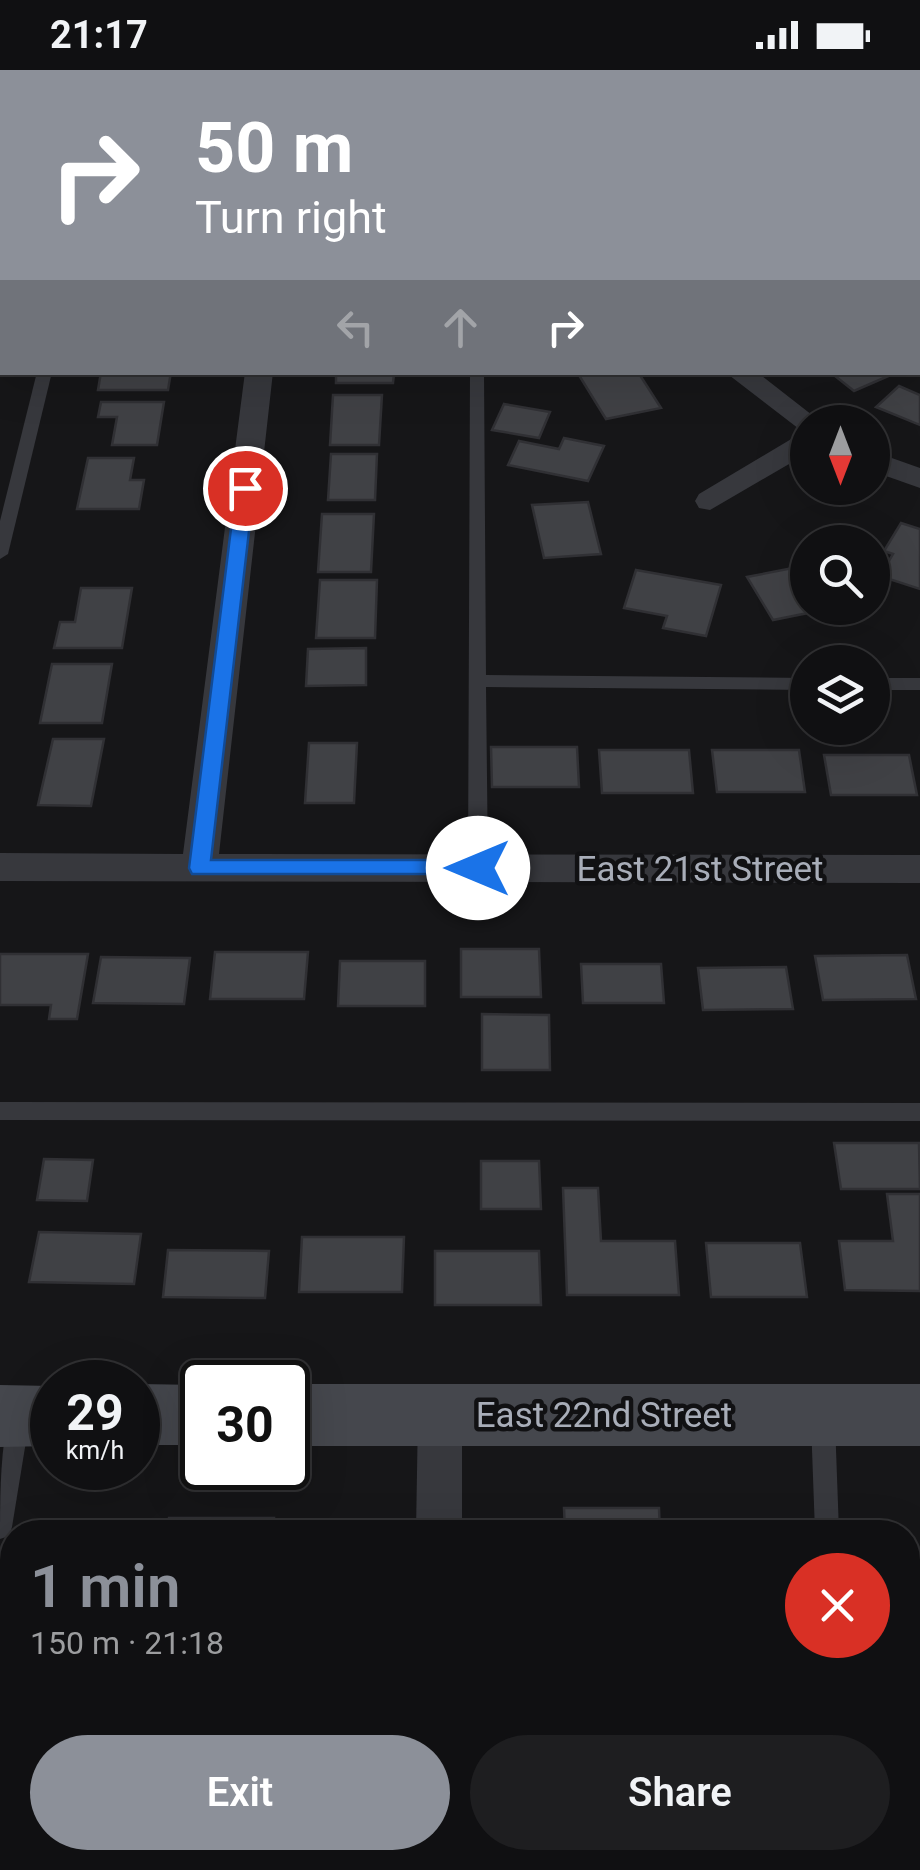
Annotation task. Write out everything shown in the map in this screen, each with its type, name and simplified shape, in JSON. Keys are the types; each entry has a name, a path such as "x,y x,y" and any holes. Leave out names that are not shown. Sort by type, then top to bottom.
{"street":[{"path":"200,868 259,375"},
{"path":"742,375 790,411"},
{"path":"710,501 790,451"},
{"path":"890,467 920,479"},
{"name":"East 21st Street","path":"0,867 920,869"},
{"path":"439,1520 440,1414"},
{"name":"East 22nd Street","path":"310,1415 920,1415"}],"lane":[{"path":"0,554 44,375"},
{"path":"477,375 478,868"},
{"path":"480,681 790,684"},
{"path":"890,684 920,684"},
{"path":"0,1111 920,1112"},
{"path":"823,1415 827,1520"},
{"path":"1,1520 23,1416"}],"building":[{"path":"100,375 170,375 168,390 98,390"},
{"path":"336,375 394,375 393,383 336,383"},
{"path":"579,375 640,375 661,408 606,419"},
{"path":"834,375 891,375 854,391"},
{"path":"899,386 920,395 920,425 890,413 890,405 878,405"},
{"path":"333,395 382,395 379,445 330,445"},
{"path":"101,402 164,402 157,445 112,445 117,417 98,417"},
{"path":"504,404 550,412 539,438 492,430"},
{"path":"564,438 604,446 588,481 508,465 519,441 559,449"},
{"path":"331,454 377,454 375,500 328,500"},
{"path":"88,458 134,458 130,480 144,480 139,509 77,509"},
{"path":"588,502 601,554 544,558 532,505"},
{"path":"322,514 374,514 371,572 318,572"},
{"path":"901,523 920,529 920,589 890,579 890,541"},
{"path":"790,569 790,617 773,620 747,577"},
{"path":"636,570 721,585 706,636 663,628 667,616 624,608"},
{"path":"320,580 377,580 375,638 316,638"},
{"path":"81,588 132,588 122,648 54,648 60,622 75,622"},
{"path":"366,648 366,685 306,686 308,649"},
{"path":"52,664 112,664 102,723 40,723"},
{"path":"53,739 104,739 91,806 38,805"},
{"path":"309,743 357,743 354,803 305,803"},
{"path":"491,747 577,747 579,787 492,787"},
{"path":"599,750 689,750 693,793 602,793"},
{"path":"712,750 799,750 805,792 717,792"},
{"path":"824,755 909,755 917,795 831,795"},
{"path":"461,949 539,949 541,997 461,997"},
{"path":"215,952 308,952 304,999 210,999"},
{"path":"0,954 88,954 77,1019 49,1019 51,1005 0,1005"},
{"path":"907,955 916,999 823,1000 815,956"},
{"path":"101,957 190,958 184,1004 93,1003"},
{"path":"340,961 425,961 425,1006 338,1006"},
{"path":"581,964 661,964 664,1003 583,1003"},
{"path":"786,967 793,1009 703,1010 698,968"},
{"path":"482,1014 549,1015 550,1070 482,1070"},
{"path":"834,1143 919,1143 920,1189 841,1189"},
{"path":"44,1159 93,1160 87,1201 37,1200"},
{"path":"481,1161 539,1161 541,1209 481,1209"},
{"path":"563,1188 598,1188 601,1241 675,1241 679,1295 567,1295"},
{"path":"887,1194 920,1194 920,1291 845,1290 839,1241 893,1241"},
{"path":"39,1232 141,1234 134,1284 29,1282"},
{"path":"302,1237 404,1237 402,1292 299,1292"},
{"path":"706,1243 800,1243 807,1297 711,1297"},
{"path":"168,1250 269,1251 265,1298 163,1297"},
{"path":"435,1251 539,1251 541,1305 435,1305"},
{"path":"564,1508 659,1508 660,1520 564,1520"},
{"path":"169,1518 274,1518 274,1520"}],"route":[{"path":"245,488 200,868 478,868"}]}
